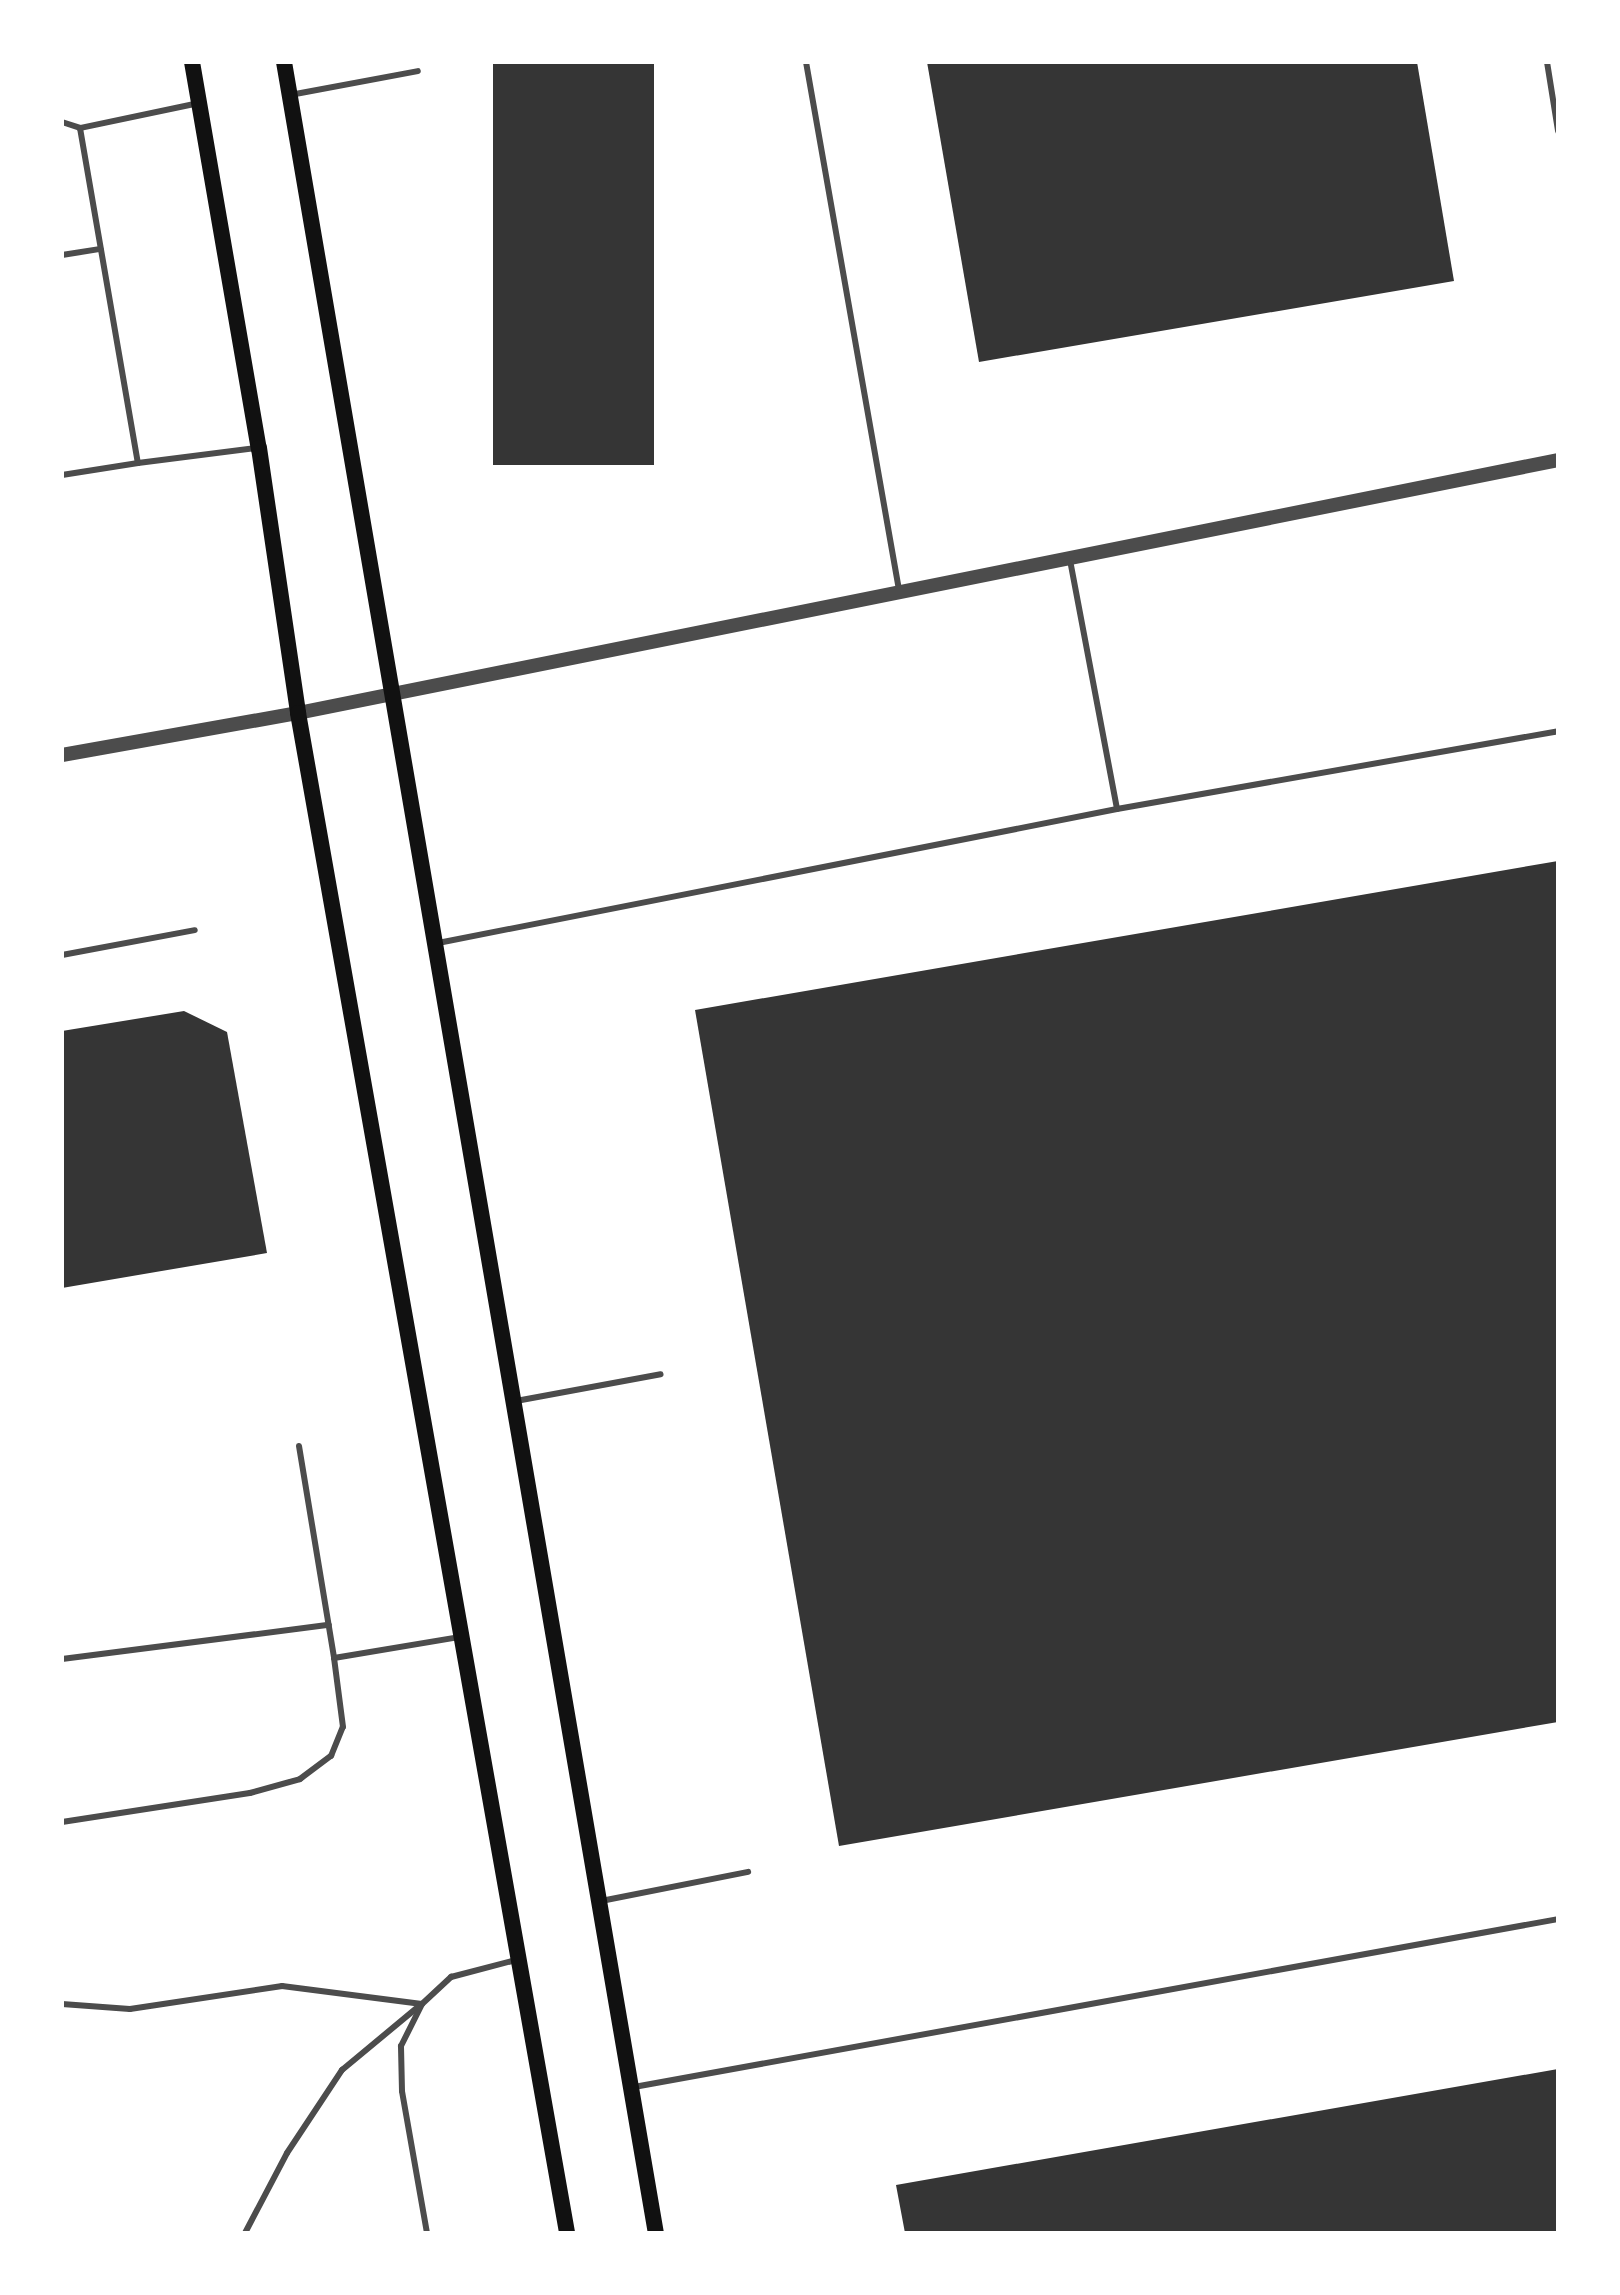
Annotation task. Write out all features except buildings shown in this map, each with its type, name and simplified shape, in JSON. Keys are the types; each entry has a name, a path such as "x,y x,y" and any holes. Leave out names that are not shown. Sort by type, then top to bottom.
{"main road":[{"path":"192,62 259,448 298,713 464,1637 567,2233"},
{"path":"284,62 516,1401 656,2233"}],"street":[{"path":"62,755 298,713 1558,460"}],"lane":[{"path":"806,62 899,590"},
{"path":"1547,62 1558,131"},
{"path":"290,95 418,71"},
{"path":"62,122 80,128 199,103"},
{"path":"80,128 138,463"},
{"path":"62,255 101,249"},
{"path":"62,475 259,448"},
{"path":"1070,556 1117,809"},
{"path":"437,944 1117,809 1558,731"},
{"path":"62,955 195,930"},
{"path":"516,1401 661,1374"},
{"path":"62,1822 250,1793 300,1779 331,1756 343,1727 299,1446"},
{"path":"62,1659 329,1625"},
{"path":"334,1658 464,1637"},
{"path":"598,1902 748,1872"},
{"path":"630,2088 1558,1919"},
{"path":"245,2233 287,2153 342,2070 451,1977 520,1959"},
{"path":"62,2004 130,2009 282,1986 422,2004"},
{"path":"422,2004 401,2046 401,2061 402,2091 427,2233"}]}
